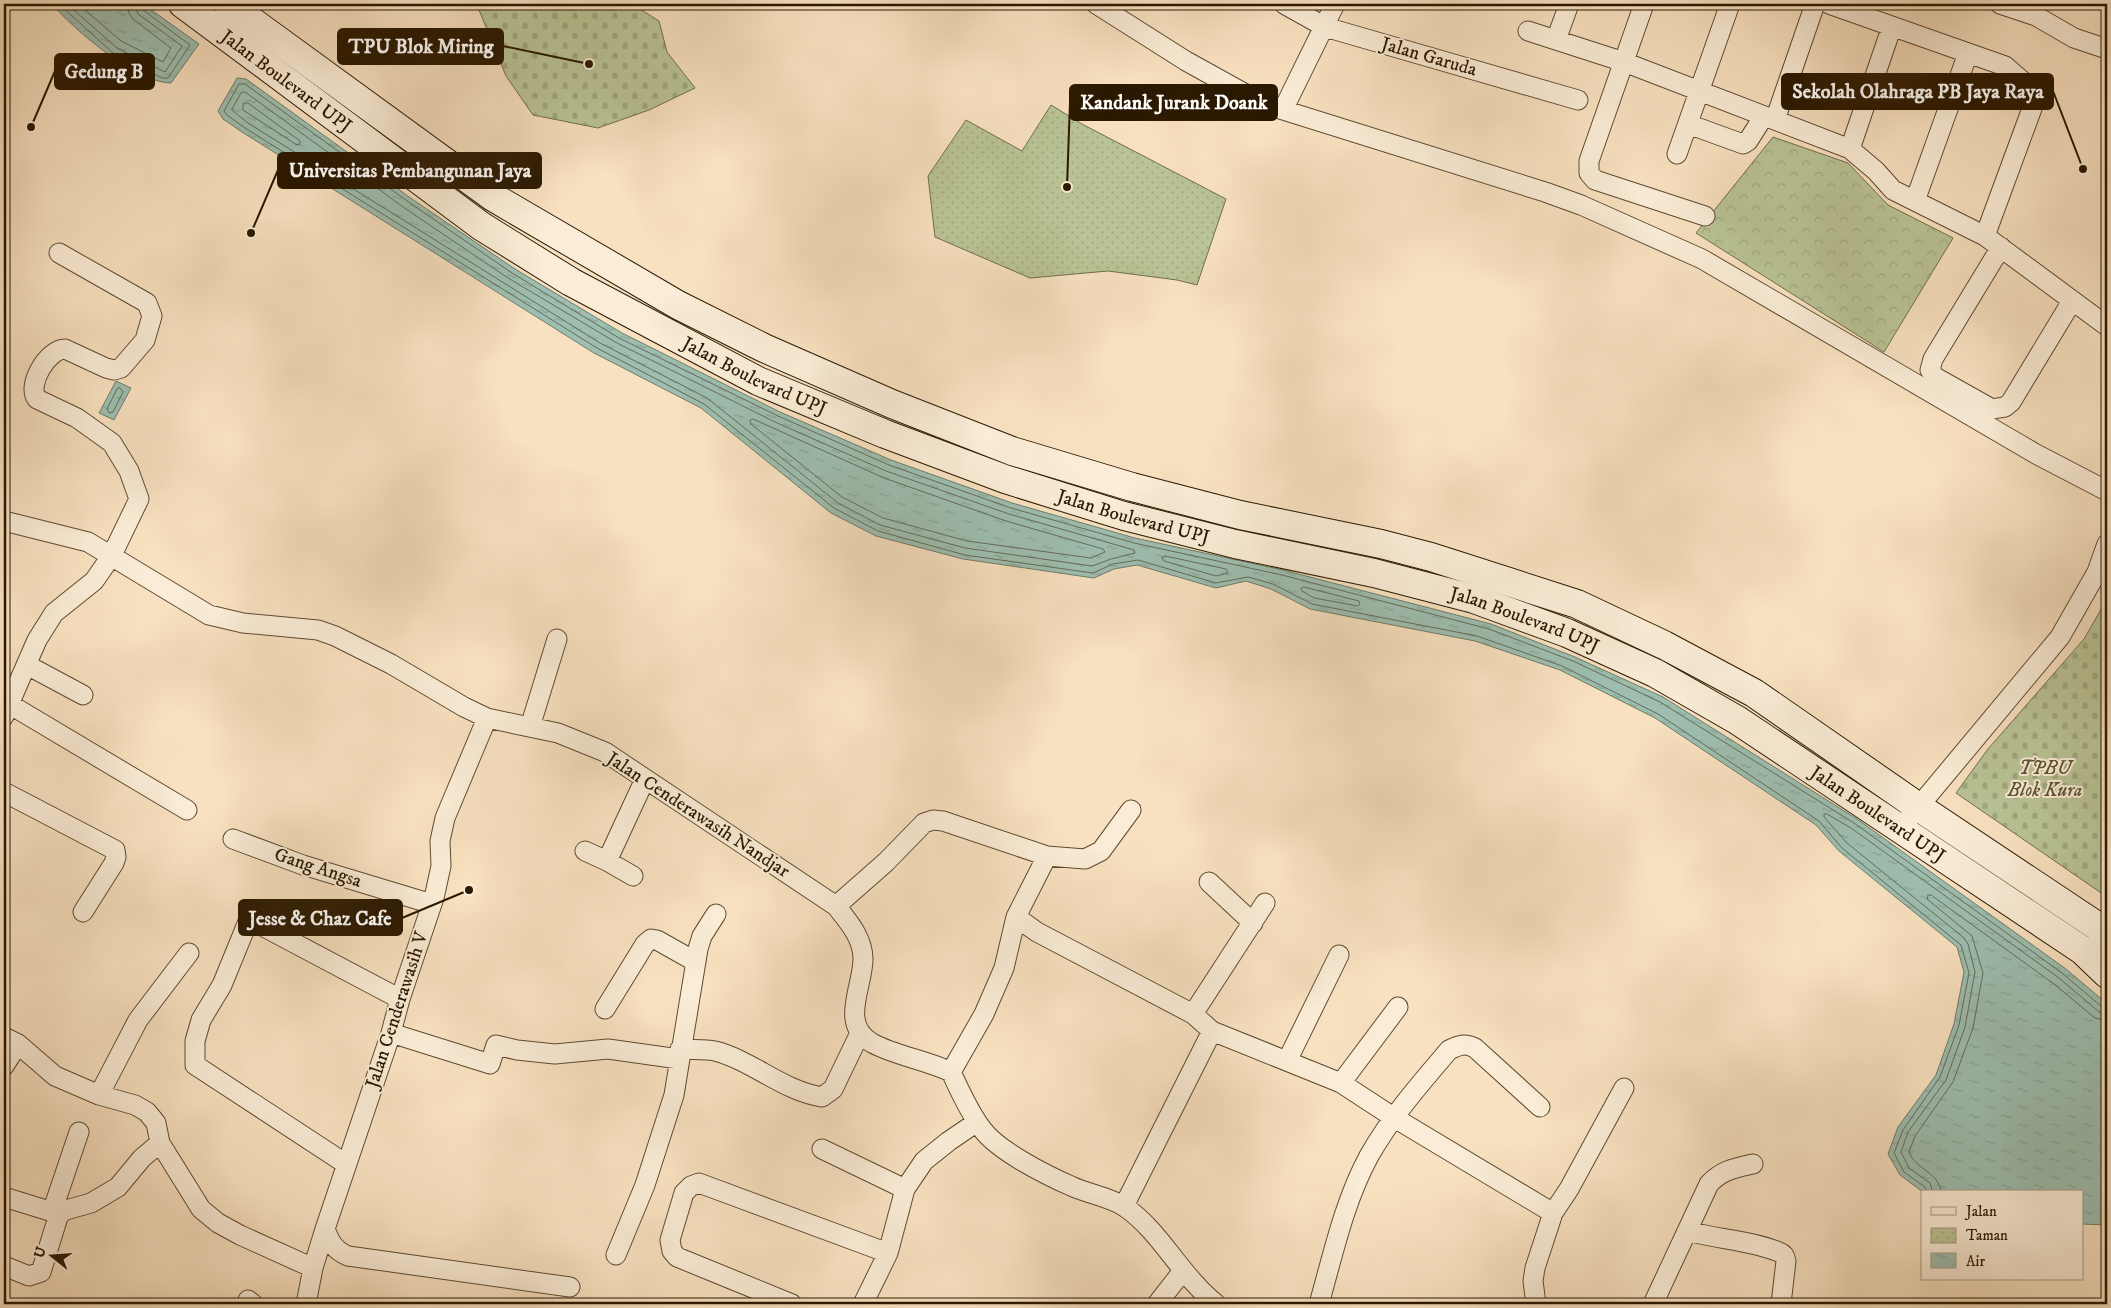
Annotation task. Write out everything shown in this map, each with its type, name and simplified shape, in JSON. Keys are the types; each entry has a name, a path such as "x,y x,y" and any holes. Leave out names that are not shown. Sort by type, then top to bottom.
{"street":[{"name":"Jalan Boulevard UPJ","path":"182,4 248,35 493,197 678,306 764,348 892,404 1012,451 1132,488 1240,516 1381,544 1431,557 1577,604 1664,645 1754,693 1917,806 2097,926 2107,936"},
{"name":"Jalan Boulevard UPJ","path":"228,4 248,35 384,155 481,226 571,282 758,381 885,434 1005,479 1115,514 1235,544 1374,574 1474,599 1567,633 1655,673 1737,720 2082,950 2107,974"},
{"path":"1096,4 1186,61 1250,98 1545,192 1581,205 1702,259 2036,454 2107,492"},
{"name":"Jalan Garuda","path":"1284,4 1324,27 1578,100"},
{"path":"1283,110 1335,4"},
{"path":"1556,40 1568,4"},
{"path":"1644,4 1589,161 1589,173 1595,180 1705,216"},
{"path":"1677,154 1730,4"},
{"path":"1688,124 1743,144 1748,141 1769,118 1815,4"},
{"path":"1829,4 2005,66 2034,91 2034,103 1985,236"},
{"path":"2000,4 2038,10 2074,38 2107,50"},
{"path":"1850,149 1892,26"},
{"path":"1528,31 1624,62 1850,149 1876,171 1893,190 1985,236 2107,326"},
{"path":"1915,201 1968,53"},
{"path":"2001,247 1933,359 1930,370 1935,377 1992,408 2005,407 2011,402 2072,301"},
{"path":"59,253 147,303 152,316 145,340 121,368 114,370 106,368 65,349 58,349 52,353 42,366 32,388 37,399 77,418 112,443 129,470 139,499 112,555 94,581 54,613 37,640 27,665 5,707 187,810"},
{"name":"Jalan Cenderawasih Nandjar","path":"4,521 88,542 209,615 242,623 310,628 327,633 392,664 464,707 487,718 558,733 605,752 836,906 853,926 861,946 863,960 854,1017 860,1033"},
{"path":"1900,829 1917,806 2060,637 2097,572 2107,544"},
{"path":"530,727 557,639"},
{"path":"27,665 83,695"},
{"name":"Jalan Cenderawasih V","path":"306,1304 313,1268 325,1229 392,1033 400,999 432,904 441,866 440,841 445,818 487,718"},
{"path":"608,861 645,779"},
{"path":"4,792 115,850 114,863 83,912"},
{"path":"836,906 886,862 924,823 933,820 943,821 1046,856 1085,859 1101,851 1131,810"},
{"name":"Gang Angsa","path":"233,839 302,865 432,904"},
{"path":"585,851 608,861 633,876"},
{"path":"950,1072 984,1014 1004,968 1016,917 1046,856"},
{"path":"1209,882 1253,922"},
{"path":"1193,1014 1265,903"},
{"path":"616,1255 645,1185 674,1095 679,1054 702,936 716,914"},
{"path":"1016,917 1036,932 1193,1014 1212,1031 1341,1083 1393,1118 1553,1213"},
{"path":"346,1164 195,1065 195,1041 201,1020 222,986 249,919 400,999"},
{"path":"605,1009 644,944 650,939 657,940 696,962"},
{"path":"99,1095 138,1020 189,953"},
{"path":"1287,1060 1339,955"},
{"path":"1341,1083 1398,1007"},
{"path":"1124,1206 1212,1031"},
{"path":"392,1033 490,1064 496,1045 517,1050 555,1054 608,1048 679,1054 714,1051 733,1058 806,1094 822,1097 833,1089 860,1033 871,1043 950,1072 982,1130 1000,1146 1029,1164 1072,1186 1124,1206 1159,1241 1199,1291 1216,1304"},
{"path":"4,1066 11,1041 55,1076 99,1095 135,1104 147,1112 156,1123 160,1143 201,1208 218,1223 313,1268"},
{"path":"1318,1304 1348,1205 1368,1158 1393,1118 1449,1050 1458,1045 1468,1045 1475,1048 1540,1107"},
{"path":"1536,1304 1533,1281 1535,1268 1553,1213 1569,1189 1624,1088"},
{"path":"863,1304 888,1253 905,1189 924,1161 977,1122"},
{"path":"4,1266 28,1276 41,1272 79,1132"},
{"path":"4,1197 56,1213 91,1203 118,1187 142,1158 160,1143"},
{"path":"822,1149 905,1189"},
{"path":"1653,1304 1708,1184 1726,1169 1753,1164"},
{"path":"792,1304 677,1258 672,1251 670,1240 684,1193 691,1186 699,1183 888,1253"},
{"path":"325,1229 334,1247 339,1252 348,1256 570,1287"},
{"path":"1688,1231 1780,1252 1785,1256 1786,1261 1782,1304"},
{"path":"1157,1304 1182,1272"}],"green space":[{"path":"474,4 632,4 659,21 667,52 695,88 649,110 598,128 533,115 506,76 477,5"},
{"path":"1051,105 1082,124 1226,199 1197,285 1177,280 1108,271 1030,278 935,237 928,176 966,120 1022,151"},
{"path":"1773,137 1848,163 1888,205 1953,238 1884,352 1696,233"},
{"name":"TPBU Blok Kura","path":"2107,599 2107,897 1956,793 1988,749 2084,639"}],"water":[{"path":"52,4 143,4 199,44 171,83 157,81 124,65 107,53 75,27"},
{"path":"237,78 246,79 412,199 515,269 622,333 780,412 891,460 1012,503 1135,538 1283,570 1491,624 1575,657 1663,697 1857,819 2066,969 2105,1002 2107,1005 2107,1225 2084,1224 2084,1190 1921,1191 1900,1175 1888,1154 1898,1127 1936,1075 1954,1024 1964,972 1957,947 1839,851 1816,825 1655,718 1560,670 1475,641 1310,609 1271,589 1246,581 1216,588 1137,565 1114,569 1094,578 963,559 876,536 831,513 701,408 594,353 242,132 223,119 218,111"},
{"path":"116,381 131,388 114,420 99,413"}],"place":[{"name":"TPU Blok Miring","path":"589,64"},
{"name":"Gedung B","path":"31,127"},
{"name":"Sekolah Olahraga PB Jaya Raya","path":"2083,169"},
{"name":"Kandank Jurank Doank","path":"1067,187"},
{"name":"Universitas Pembangunan Jaya","path":"251,233"},
{"name":"Jesse & Chaz Cafe","path":"469,890"}]}
